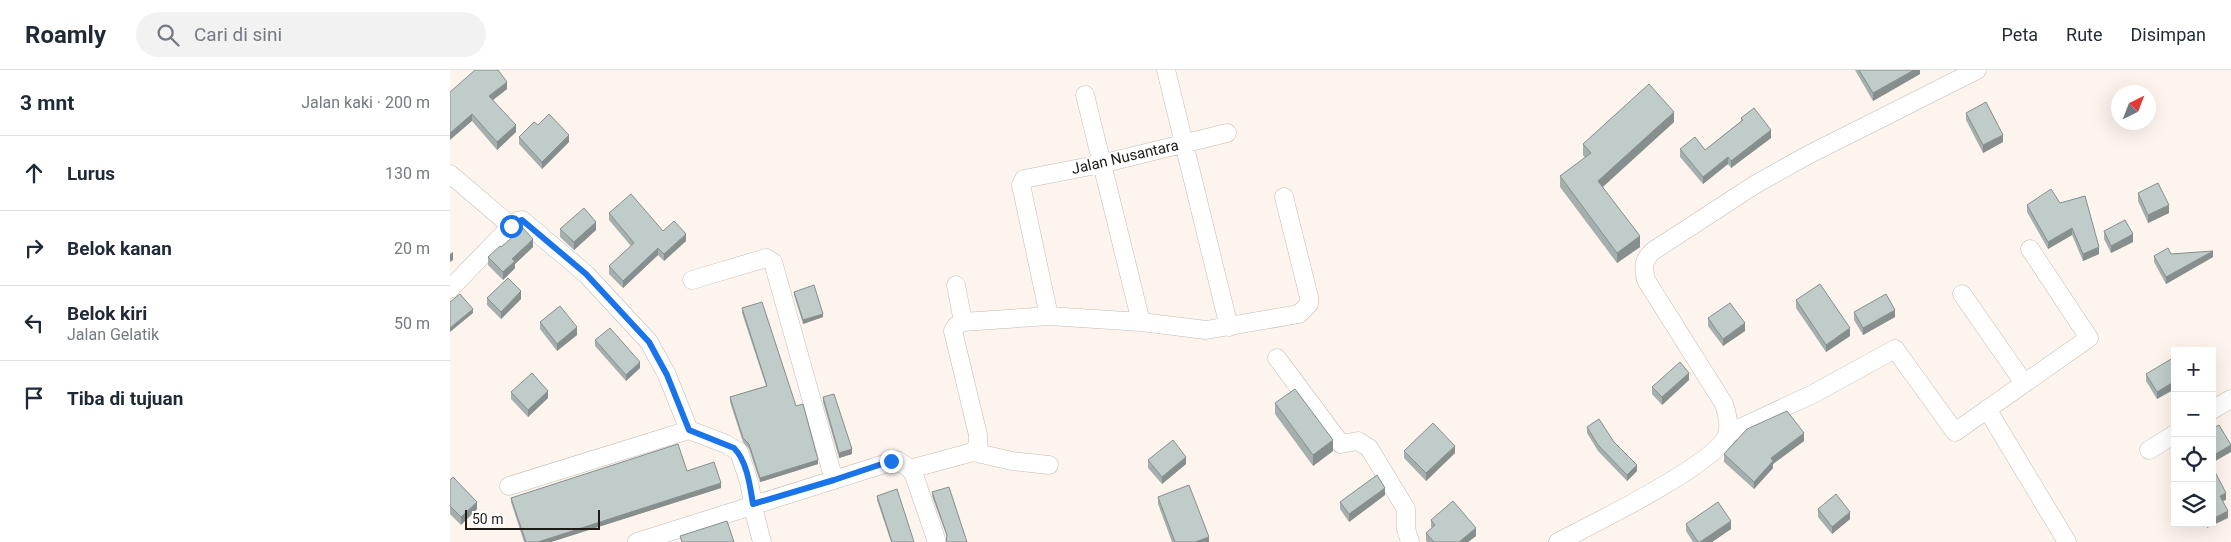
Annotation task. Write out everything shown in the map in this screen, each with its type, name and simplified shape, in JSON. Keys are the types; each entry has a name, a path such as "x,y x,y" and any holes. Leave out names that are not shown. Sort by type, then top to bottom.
{"street":[{"path":"1166,70 1229,327"},
{"path":"1727,434 1728,422 1724,404 1646,280 1643,270 1646,258 1653,251 1756,184 1808,155 1977,70"},
{"path":"1085,95 1141,322"},
{"name":"Jalan Nusantara","path":"1049,316 1021,185 1023,180 1101,164 1226,133"},
{"path":"450,174 511,226"},
{"path":"973,452 978,445 978,435 953,331 956,326 963,322 1049,316 1141,322 1206,330 1299,314 1309,304 1306,284 1284,197"},
{"path":"450,289 511,226 522,220 540,233 586,274 639,330 658,357 689,430"},
{"path":"1558,542 1616,512 1698,464 1718,446 1727,434 1813,394 1895,349 1955,432 2089,338 2030,249"},
{"path":"692,280 766,258 773,262 834,480"},
{"path":"956,285 963,322"},
{"path":"1962,294 2024,383"},
{"path":"1277,358 1341,444 1358,441 1369,448 1406,509 1406,529 1410,542"},
{"path":"2216,408 2231,399"},
{"path":"1987,409 2067,542"},
{"path":"509,486 689,430 734,448 739,452 749,482 762,542"},
{"path":"2148,450 2171,436"},
{"path":"910,469 973,452 1012,461 1049,465"},
{"path":"637,542 670,538 753,504 891,461 901,461 910,469 920,490 937,542"}],"building":[{"path":"475,70 498,70 507,82 489,96 516,125 497,142 472,114 450,133 450,92"},
{"path":"1859,70 1914,70 1873,93"},
{"path":"1649,84 1674,112 1598,181 1640,236 1617,253 1560,176 1591,153 1583,144"},
{"path":"1986,102 2003,135 1983,145 1966,113"},
{"path":"1754,108 1771,130 1731,161 1728,157 1703,177 1680,149 1695,137 1705,150 1743,120 1741,118"},
{"path":"549,114 569,135 542,162 519,137 534,122 538,125"},
{"path":"2158,183 2169,205 2148,215 2138,193"},
{"path":"2051,189 2060,203 2085,196 2099,247 2083,254 2072,228 2048,242 2027,205"},
{"path":"631,194 663,231 674,221 686,234 664,254 658,248 623,281 609,266 634,243 609,213"},
{"path":"584,208 596,222 574,242 560,229"},
{"path":"2125,220 2133,234 2111,246 2104,231"},
{"path":"523,228 533,239 512,259 515,261 503,272 488,257"},
{"path":"2168,248 2171,254 2213,251 2166,277 2154,256"},
{"path":"508,278 521,291 501,312 487,298"},
{"path":"1820,284 1850,328 1826,345 1796,300"},
{"path":"814,285 823,314 803,320 794,292"},
{"path":"460,294 473,309 450,328 450,302"},
{"path":"1886,294 1895,310 1863,328 1854,312"},
{"path":"762,302 796,406 803,404 818,460 760,478 749,444 743,438 730,397 767,386 742,308"},
{"path":"1730,303 1745,323 1723,339 1708,318"},
{"path":"560,306 577,327 557,344 540,322"},
{"path":"610,328 640,362 626,375 595,340"},
{"path":"2171,359 2171,383 2157,392 2146,374"},
{"path":"1680,362 1689,373 1662,397 1652,387"},
{"path":"532,373 548,391 528,410 511,392"},
{"path":"1295,389 1333,440 1313,455 1275,403"},
{"path":"834,394 852,449 839,453 823,397"},
{"path":"1787,411 1804,433 1771,458 1773,461 1754,482 1724,454 1747,429"},
{"path":"1599,419 1614,442 1637,465 1627,475 1598,445 1587,427"},
{"path":"1433,423 1455,446 1426,473 1404,451"},
{"path":"2219,425 2231,445 2216,454 2216,437 2216,427"},
{"path":"1173,440 1186,457 1162,477 1148,460"},
{"path":"678,444 687,471 714,462 721,483 538,542 526,542 511,498"},
{"path":"2216,474 2226,493 2220,496 2228,511 2216,517"},
{"path":"1377,475 1385,488 1349,514 1340,502"},
{"path":"453,477 477,502 461,517 450,506 450,480"},
{"path":"1189,485 1209,537 1195,542 1175,542 1158,497"},
{"path":"949,487 967,542 946,542 947,535 932,492"},
{"path":"897,489 914,542 892,542 877,496"},
{"path":"1836,494 1850,512 1832,527 1818,509"},
{"path":"1453,501 1476,528 1459,542 1434,542 1426,533 1435,525 1431,520"},
{"path":"1718,502 1731,521 1698,542 1686,524"},
{"path":"727,521 734,542 682,542 680,536"}],"route":[{"path":"511,226 517,221 522,220 540,233 586,274 639,330 658,357 689,430 726,444 739,452 749,482 753,504 891,461"}]}
